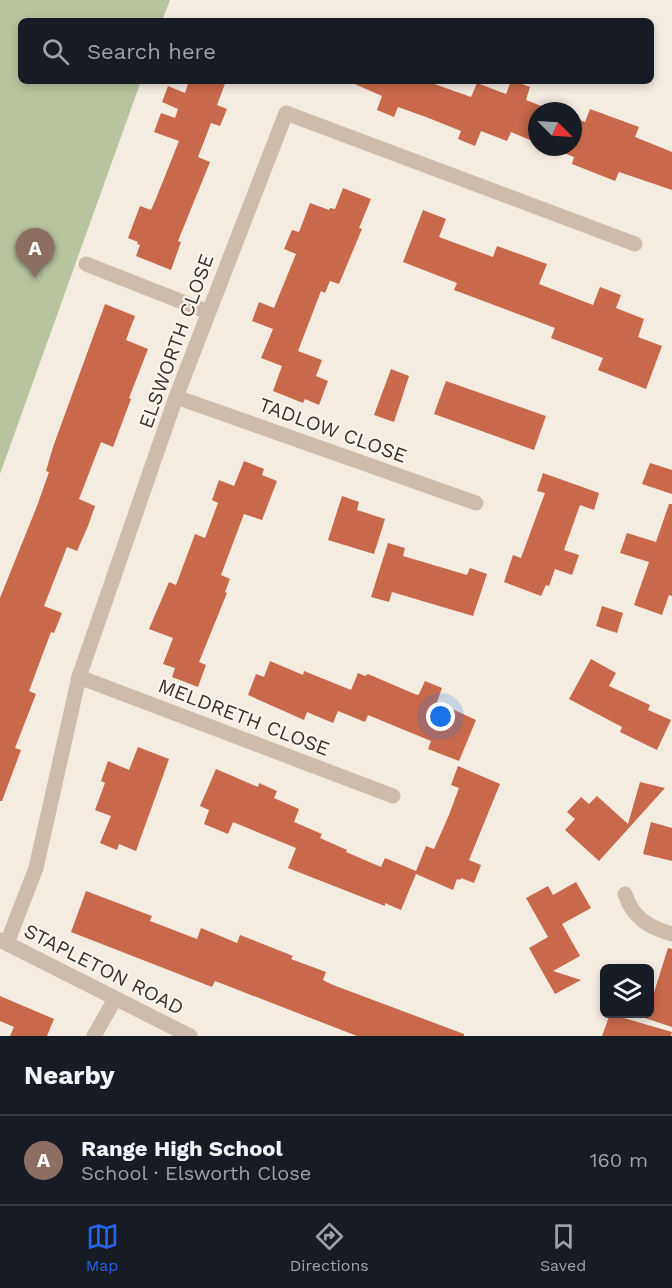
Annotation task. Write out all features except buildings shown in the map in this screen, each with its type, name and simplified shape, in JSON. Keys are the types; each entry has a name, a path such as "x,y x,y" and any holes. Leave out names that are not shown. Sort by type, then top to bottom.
{"street":[{"name":"ELSWORTH CLOSE","path":"4,942 36,868 80,677 176,396 286,114 635,244"},
{"path":"86,264 208,312"},
{"name":"TADLOW CLOSE","path":"176,396 476,504"},
{"name":"MELDRETH CLOSE","path":"80,677 393,796"},
{"path":"624,894 630,909 643,921 672,934"},
{"name":"STAPLETON ROAD","path":"4,942 190,1036"},
{"path":"94,1036 115,999"}],"green space":[{"path":"0,0 170,0 163,18 18,18 18,84 140,84 0,474"}],"place":[{"name":"Range High School","path":"35,278"}]}
